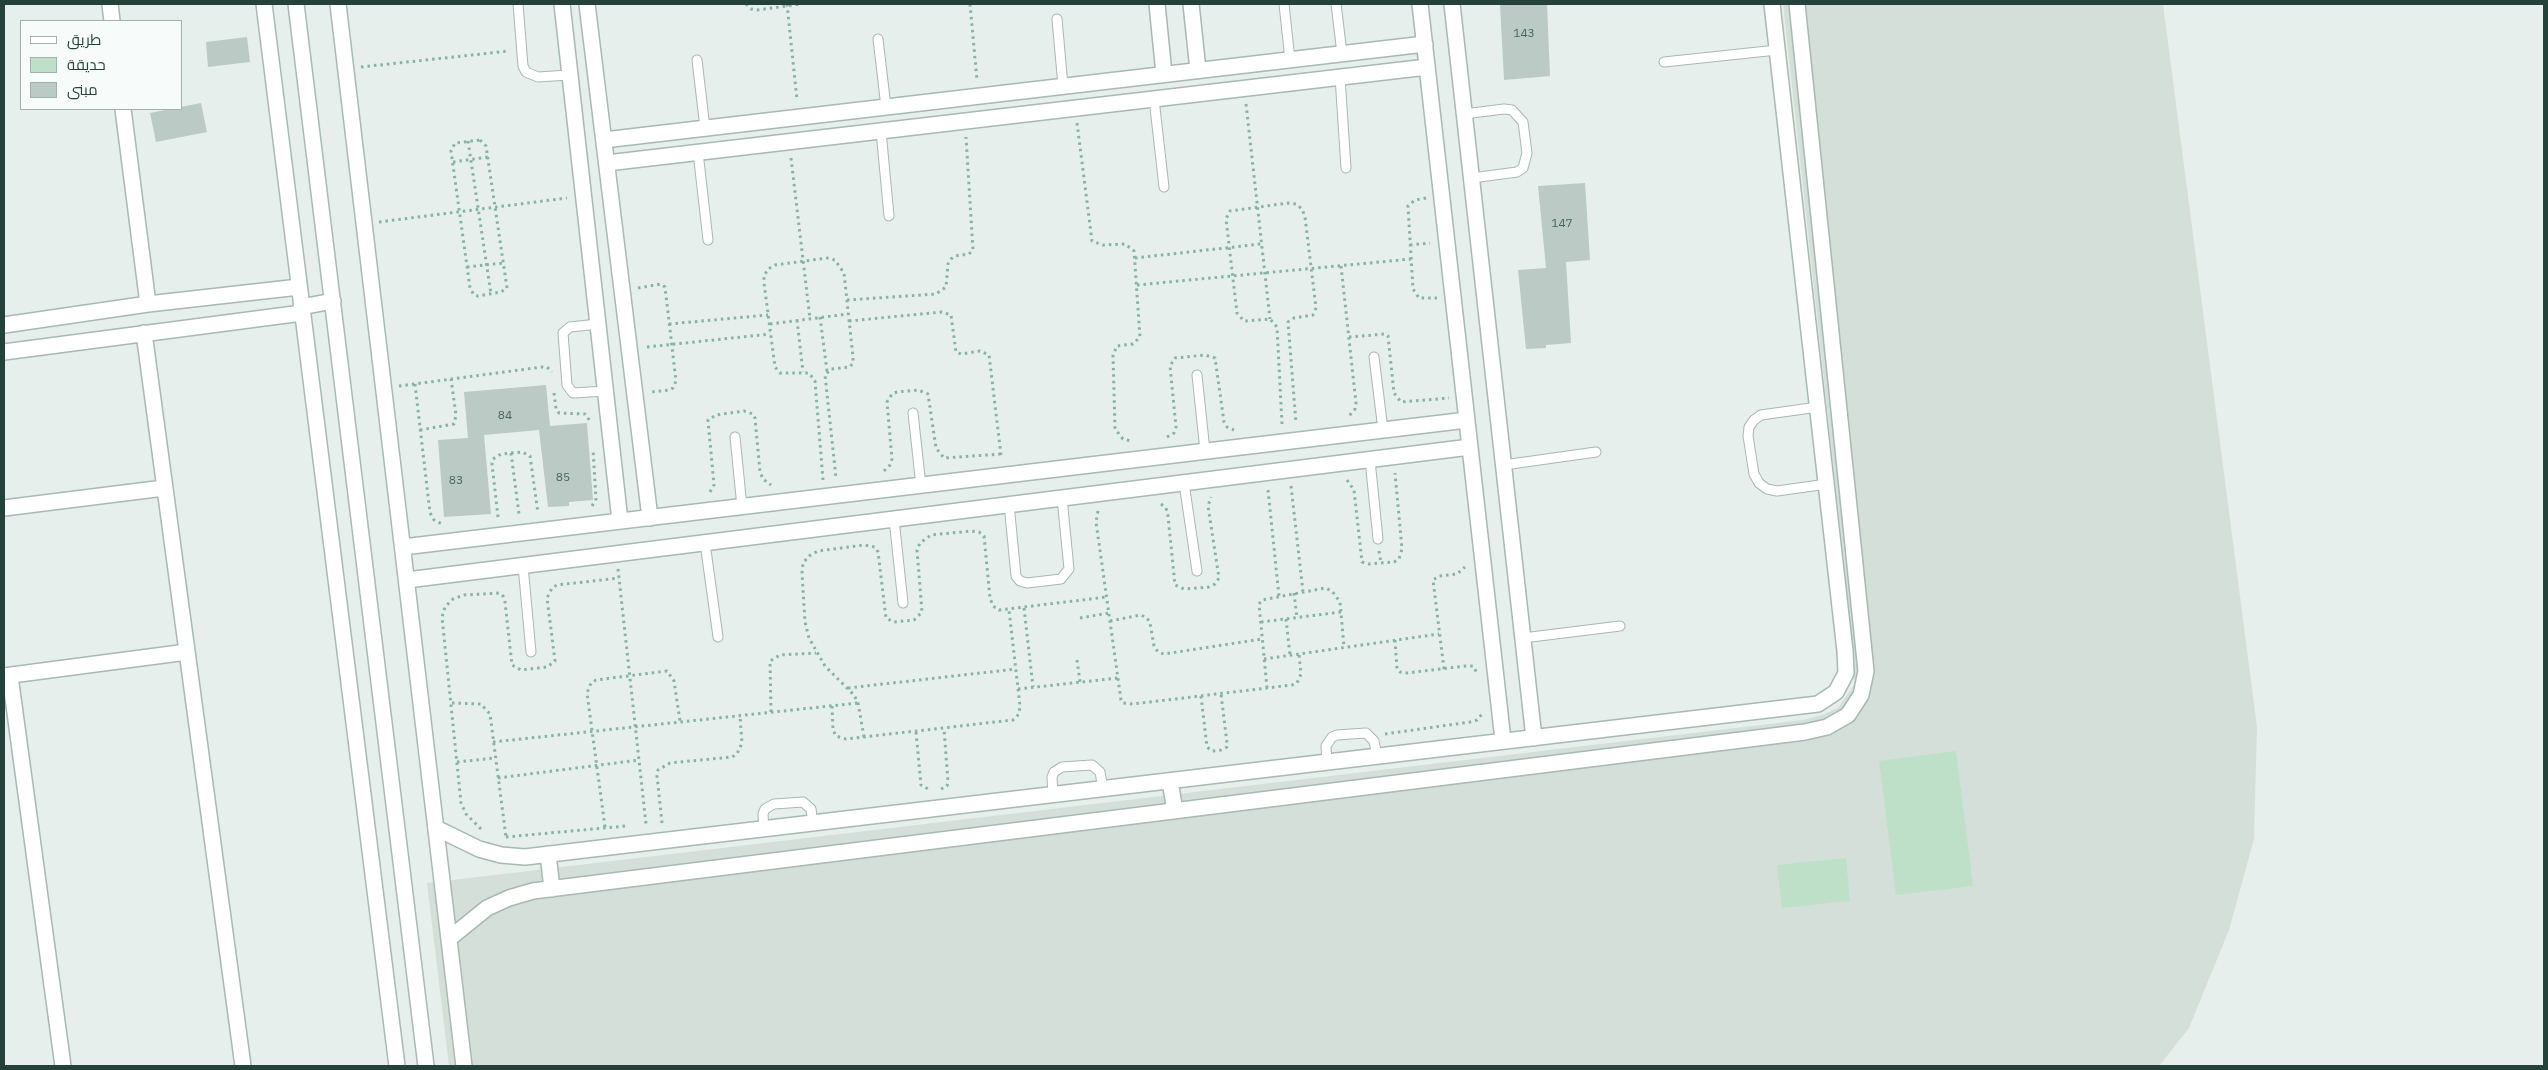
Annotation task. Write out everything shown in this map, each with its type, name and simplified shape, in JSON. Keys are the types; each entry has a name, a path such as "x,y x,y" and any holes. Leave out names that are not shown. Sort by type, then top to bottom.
{"street":[{"path":"110,4 112,20"},
{"path":"264,4 397,1066"},
{"path":"296,4 426,1066"},
{"path":"338,4 464,1066"},
{"path":"562,4 620,522"},
{"path":"587,4 650,518"},
{"path":"1157,4 1164,74"},
{"path":"1191,4 1198,70"},
{"path":"1420,4 1503,740"},
{"path":"1452,4 1534,738"},
{"path":"436,828 472,846 501,855 525,857 764,830 1503,740 1798,708 1818,704 1836,692 1846,673 1846,651 1772,4"},
{"path":"450,938 487,908 509,898 552,889 1805,732 1827,727 1848,715 1861,695 1866,671 1797,4"},
{"path":"604,140 1425,44"},
{"path":"607,163 1427,67"},
{"path":"123,110 148,304"},
{"path":"1802,268 1824,265"},
{"path":"4,325 148,304 299,287"},
{"path":"4,352 302,310 333,301"},
{"path":"144,333 243,1066"},
{"path":"403,547 1467,420"},
{"path":"407,580 1470,447"},
{"path":"4,508 164,488"},
{"path":"63,1066 7,676 187,652"},
{"path":"1170,781 1175,811"},
{"path":"548,854 552,889"}],"lane":[{"path":"518,4 523,66 526,72 531,76 569,75"},
{"path":"1284,4 1290,60"},
{"path":"1336,4 1342,53"},
{"path":"1057,18 1063,86"},
{"path":"878,40 886,106"},
{"path":"1664,62 1777,50"},
{"path":"697,60 705,128"},
{"path":"1340,77 1346,168"},
{"path":"1154,99 1164,187"},
{"path":"1464,114 1504,109 1512,110 1523,122 1527,153 1523,168 1517,172 1472,178"},
{"path":"881,131 889,216"},
{"path":"698,152 708,240"},
{"path":"598,324 570,327 564,333 567,385 573,393 606,391"},
{"path":"1374,357 1383,430"},
{"path":"1197,375 1205,451"},
{"path":"1818,407 1761,416 1754,420 1749,427 1748,436 1754,474 1759,483 1767,489 1776,491 1827,484"},
{"path":"913,414 921,486"},
{"path":"735,437 742,507"},
{"path":"1504,465 1596,452"},
{"path":"1370,460 1378,539"},
{"path":"1184,483 1197,571"},
{"path":"1009,504 1016,576 1020,581 1035,582 1061,579 1069,569 1062,498"},
{"path":"894,519 903,603"},
{"path":"705,543 718,637"},
{"path":"523,566 531,652"},
{"path":"1523,638 1620,626"},
{"path":"1328,762 1326,746 1332,737 1360,733 1371,736 1377,756"},
{"path":"1053,795 1052,777 1057,768 1062,766 1086,764 1097,767 1103,789"},
{"path":"764,830 765,810 774,804 803,802 811,809 813,824"}],"path":[{"path":"746,4 751,9 757,10 802,4"},
{"path":"970,4 979,96"},
{"path":"787,5 799,117"},
{"path":"345,69 522,50"},
{"path":"1244,88 1270,319 1277,327 1282,424"},
{"path":"1075,108 1090,235 1097,244 1125,244 1131,246 1135,258 1140,337 1133,344 1117,346 1113,355 1115,429 1123,440 1138,440"},
{"path":"847,300 936,294 946,287 948,264 951,259 955,256 969,254 973,250 964,121"},
{"path":"483,140 488,158 506,288 501,292 478,296 471,292 453,162 453,144 483,140"},
{"path":"468,141 491,294"},
{"path":"789,141 810,319"},
{"path":"453,162 488,158"},
{"path":"364,224 584,196"},
{"path":"1270,319 1249,322 1240,318 1227,214 1230,211 1257,207 1288,203 1296,204 1302,210 1312,269 1316,312 1308,317 1291,319 1288,322 1296,423"},
{"path":"1410,245 1436,243"},
{"path":"1135,258 1261,244"},
{"path":"823,480 815,381 809,373 785,374 777,370 770,334 764,283 768,269 775,265 827,258 835,260 844,273 853,363 850,367 827,371"},
{"path":"1137,285 1411,259"},
{"path":"467,267 503,263"},
{"path":"1341,266 1356,402 1355,410 1344,418"},
{"path":"637,291 641,287 664,285 670,324 675,385 669,390 648,392 649,402"},
{"path":"849,321 942,312 951,315 956,352 961,354 980,351 988,356 1003,476"},
{"path":"769,324 848,314"},
{"path":"670,324 768,315"},
{"path":"820,318 827,371 825,380 836,478"},
{"path":"797,320 803,372"},
{"path":"643,347 770,334"},
{"path":"1349,337 1385,334 1388,336 1394,393 1402,402 1458,397"},
{"path":"1164,437 1174,433 1176,428 1170,366 1175,358 1205,355 1216,358 1224,422 1227,428 1238,430"},
{"path":"384,388 542,367 551,370 553,374"},
{"path":"420,430 450,426 456,420 451,379"},
{"path":"415,384 430,513 440,524 447,524"},
{"path":"554,390 556,409 559,413 585,414 590,420 591,430"},
{"path":"880,472 890,466 892,459 887,402 892,394 897,392 918,390 928,394 936,448 944,458 1001,454"},
{"path":"707,493 711,492 714,485 708,420 716,415 744,411 753,414 755,418 763,479 768,484 776,486"},
{"path":"1273,426 1306,422"},
{"path":"585,509 594,504 596,499 592,440"},
{"path":"498,517 492,464 496,456 511,453 522,452 530,456 538,513"},
{"path":"511,453 519,514"},
{"path":"1343,478 1350,482 1354,490 1362,562 1369,564 1394,562 1399,559 1402,549 1393,476 1397,470"},
{"path":"814,481 845,477"},
{"path":"1283,485 1299,483"},
{"path":"1291,484 1303,592"},
{"path":"1276,486 1268,487 1279,596"},
{"path":"1152,503 1160,503 1166,508 1175,585 1184,588 1209,587 1215,584 1219,578 1208,506 1209,499 1214,494"},
{"path":"1104,509 1098,510 1096,515 1121,700 1126,705 1297,683 1301,674 1299,654"},
{"path":"512,515 547,512"},
{"path":"489,518 505,516"},
{"path":"616,554 646,824"},
{"path":"1444,669 1433,580 1439,576 1457,574 1465,568 1466,564"},
{"path":"488,833 473,823 461,803 442,617 445,607 453,599 464,595 499,592 505,602 512,664 521,670 547,667 554,661 547,598 552,588 557,585 619,578"},
{"path":"1267,688 1261,622 1260,604 1262,600 1325,588 1332,591 1340,602 1344,647"},
{"path":"1294,593 1297,618"},
{"path":"1024,608 1033,688"},
{"path":"832,706 833,730 840,739 1013,720 1018,714 1018,689 1009,610"},
{"path":"1261,622 1341,612"},
{"path":"1080,618 1109,613"},
{"path":"1110,621 1142,615 1147,618 1150,623 1154,646 1158,652 1164,654 1262,639"},
{"path":"1286,619 1290,655"},
{"path":"1264,659 1439,634"},
{"path":"1395,640 1396,669 1400,672 1472,666 1477,672 1478,681"},
{"path":"771,712 770,661 780,656 816,653"},
{"path":"1077,660 1080,682"},
{"path":"848,688 1016,669"},
{"path":"605,828 588,693 591,683 596,680 667,671 672,675 680,722"},
{"path":"1018,689 1118,678"},
{"path":"1200,696 1207,747 1212,751 1227,747 1220,694"},
{"path":"452,703 474,702 486,708 490,714 506,837"},
{"path":"493,742 858,703"},
{"path":"1371,736 1470,722 1477,720 1482,715 1482,708"},
{"path":"662,823 658,770 670,763 732,757 737,754 742,743 740,716"},
{"path":"916,732 921,785 928,790 943,788 948,782 944,729"},
{"path":"457,762 495,758"},
{"path":"498,778 639,760"},
{"path":"638,825 671,822"},
{"path":"500,836 506,837 630,825"}],"shaded area":[{"path":"1783,4 2163,4 2257,727 2254,839 2229,930 2189,1028 2159,1066 449,1066 427,883 1803,720 1838,708 1854,685 1855,663"}],"green space":[{"path":"1956,751 1973,886 1896,895 1879,761"},
{"path":"1846,858 1850,901 1782,908 1777,865"}],"building":[{"path":"1500,4 1547,4 1550,76 1504,80"},
{"path":"247,37 250,62 208,67 206,42"},
{"path":"201,103 207,132 156,142 150,113 165,110 182,110 182,107"},
{"path":"1585,183 1590,260 1566,262 1571,343 1546,345 1546,348 1526,349 1518,270 1546,268 1538,186"},
{"path":"546,385 550,426 587,423 593,500 569,502 569,506 548,507 539,430 484,435 491,514 444,517 438,440 468,438 464,392"}]}
